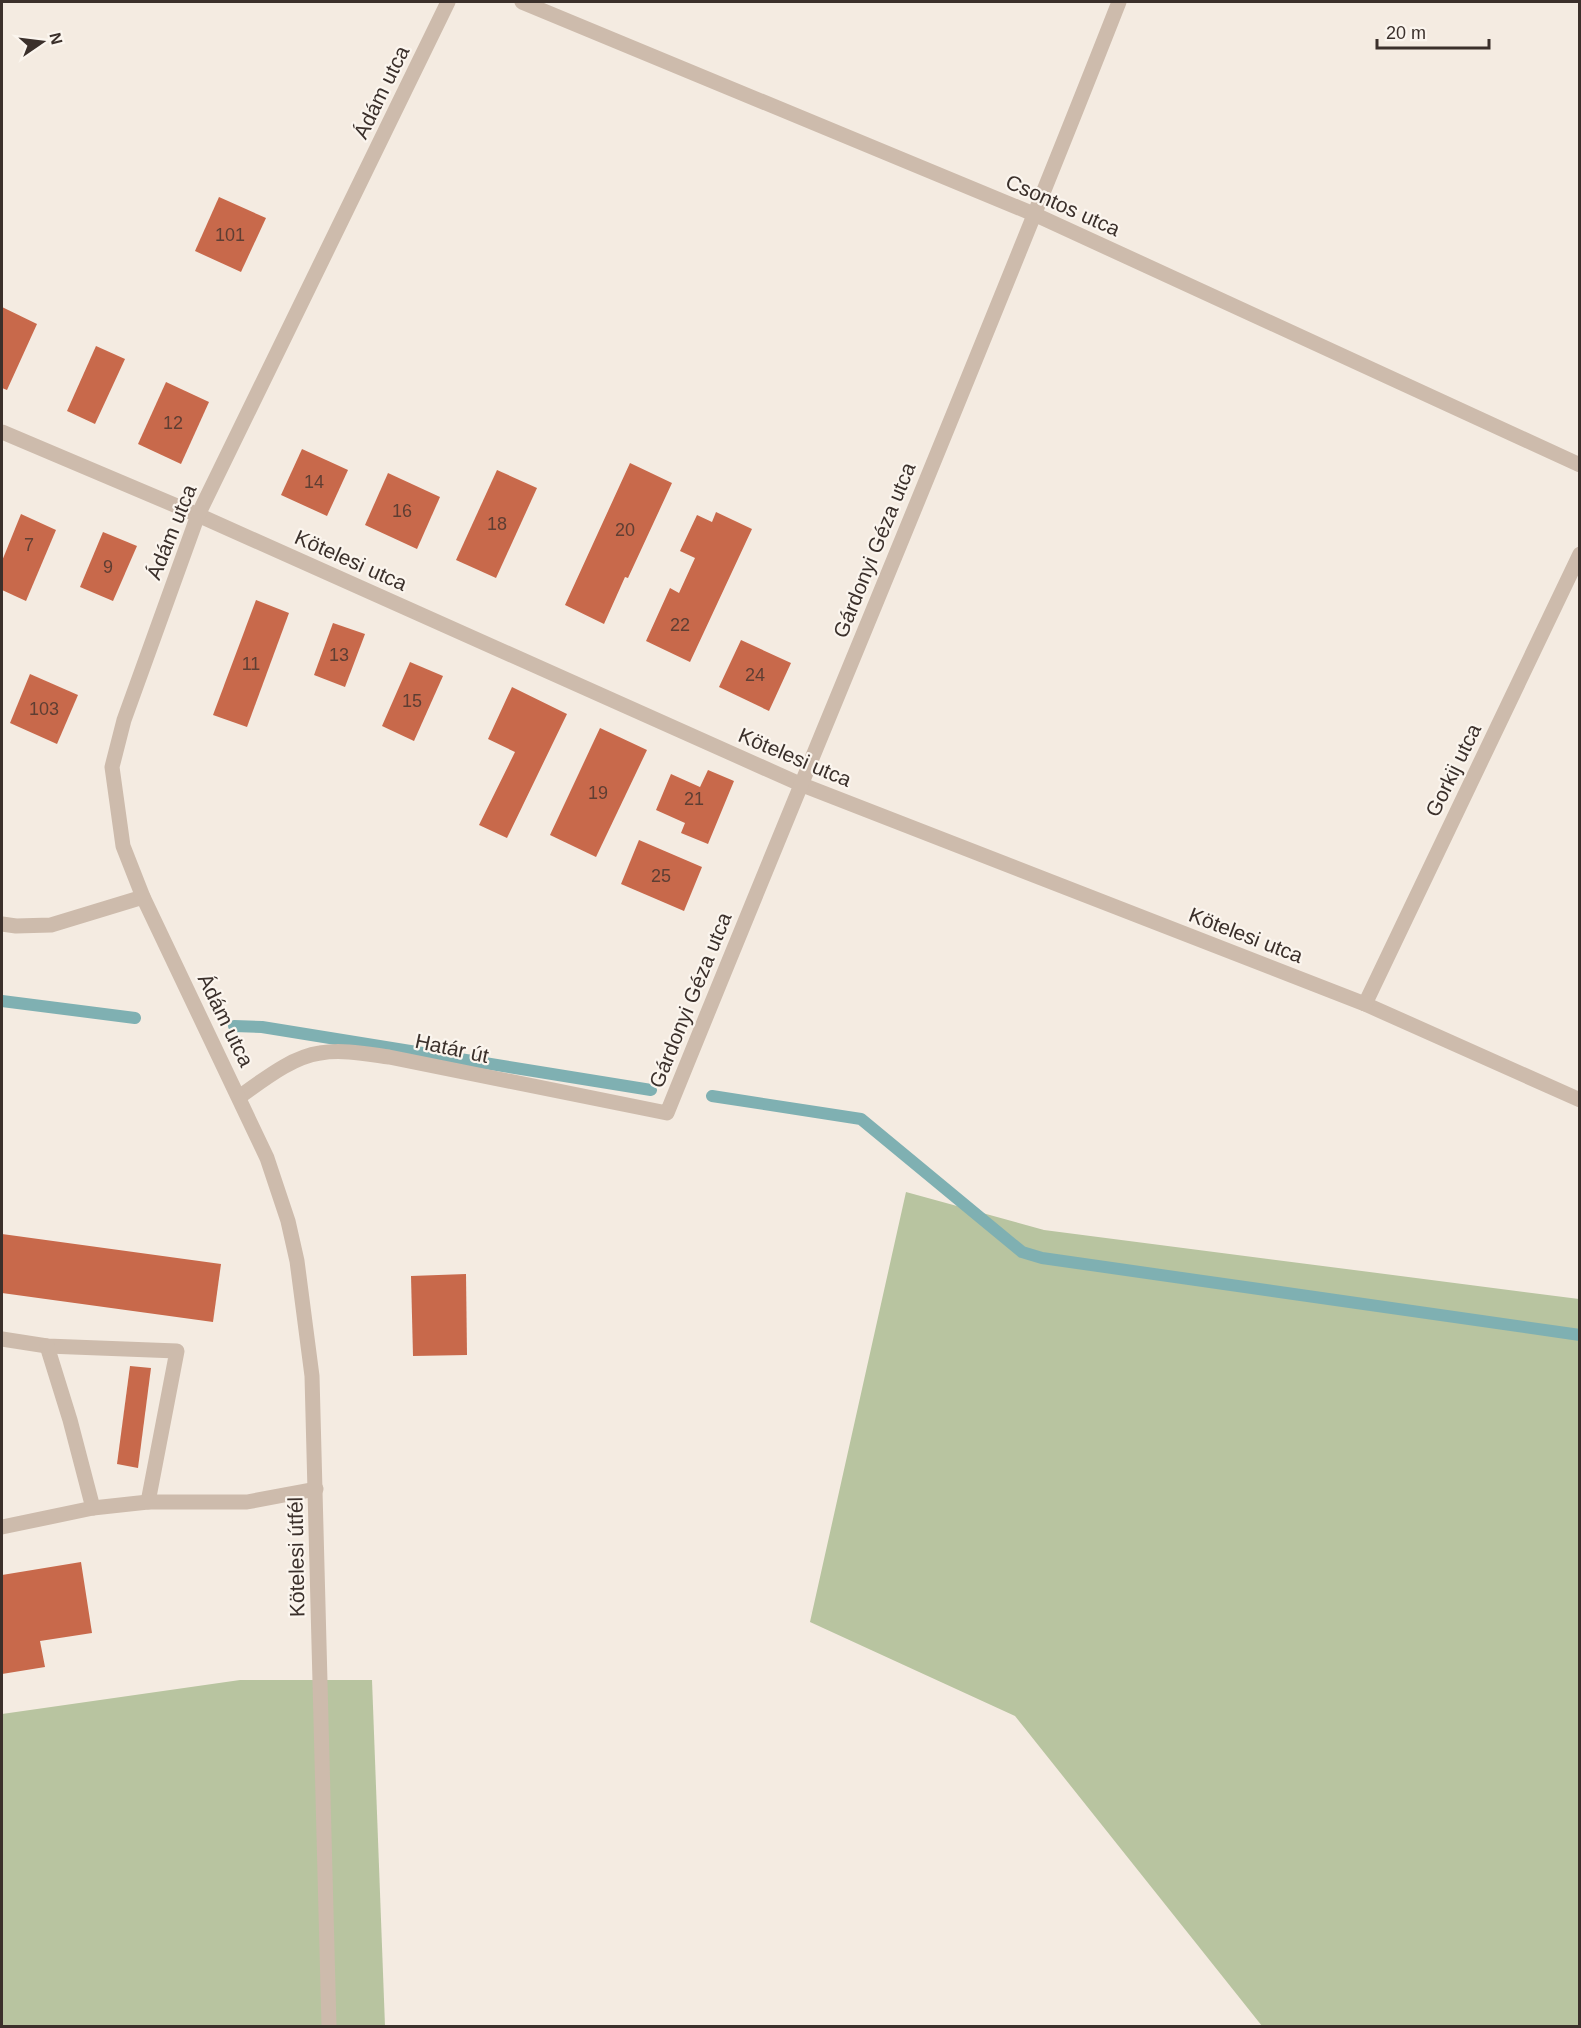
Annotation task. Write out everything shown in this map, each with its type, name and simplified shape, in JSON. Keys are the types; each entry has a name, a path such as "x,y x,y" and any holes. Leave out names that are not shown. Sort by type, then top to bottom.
{"street":[{"name":"Ádám utca","path":"239,1098 143,897 123,846 112,767 124,720 198,514 448,2"},
{"name":"Csontos utca","path":"522,2 1036,215 1580,465"},
{"name":"Gárdonyi Géza utca","path":"667,1113 800,784 1036,215 1119,2"},
{"name":"Kötelesi utca","path":"2,432 198,514 800,784 1365,1004 1580,1100"},
{"name":"Gorkij utca","path":"1365,1004 1580,554"},
{"path":"2,924 51,925 143,897"},
{"name":"Határ út","path":"239,1098 281,1067 319,1053 359,1053 389,1057 667,1113"},
{"name":"Kötelesi útfél","path":"239,1098 267,1158 288,1221 297,1261 312,1376 329,2026"},
{"path":"2,1339 47,1346 177,1351 148,1502"},
{"path":"47,1346 70,1420 93,1508"},
{"path":"2,1527 93,1508 148,1502 247,1502 316,1489"}],"green space":[{"path":"906,1192 1044,1230 1579,1299 1579,2026 1262,2026 1015,1716 810,1622"},
{"path":"240,1680 372,1680 385,2026 2,2026 2,1714"}],"building":[{"path":"219,197 266,218 241,272 195,251"},
{"path":"2,307 37,324 7,390 2,388"},
{"path":"96,346 125,359 95,424 67,411"},
{"path":"166,382 209,402 181,464 138,444"},
{"path":"302,449 348,470 327,516 281,495"},
{"path":"630,463 672,483 604,624 565,605"},
{"path":"497,470 537,488 496,578 456,560"},
{"path":"388,473 440,497 417,549 365,525"},
{"path":"716,512 752,529 690,662 646,641 670,588 679,593 695,558 680,551 697,515 712,522"},
{"path":"21,514 56,530 26,601 2,590 2,561"},
{"path":"103,532 137,546 113,601 80,587"},
{"path":"256,600 289,613 247,727 213,715"},
{"path":"333,623 365,634 345,687 314,675"},
{"path":"741,640 791,663 769,711 719,687"},
{"path":"410,662 443,676 414,741 382,726"},
{"path":"30,674 78,695 57,744 10,723"},
{"path":"512,687 567,714 507,838 479,825 515,752 488,739"},
{"path":"600,728 647,750 596,857 550,835"},
{"path":"708,770 734,781 708,844 681,833 685,823 656,810 671,774 700,787"},
{"path":"639,840 702,867 684,911 621,884"},
{"path":"2,1234 221,1264 213,1322 2,1293"},
{"path":"466,1274 467,1355 413,1356 411,1276"},
{"path":"130,1366 151,1368 138,1468 117,1464"},
{"path":"81,1562 92,1633 40,1641 45,1667 2,1674 2,1575"}],"waterway":[{"path":"2,1001 135,1018"},
{"path":"234,1026 262,1027 651,1090"},
{"path":"712,1096 861,1119 1022,1252 1042,1258 1580,1335"}]}
